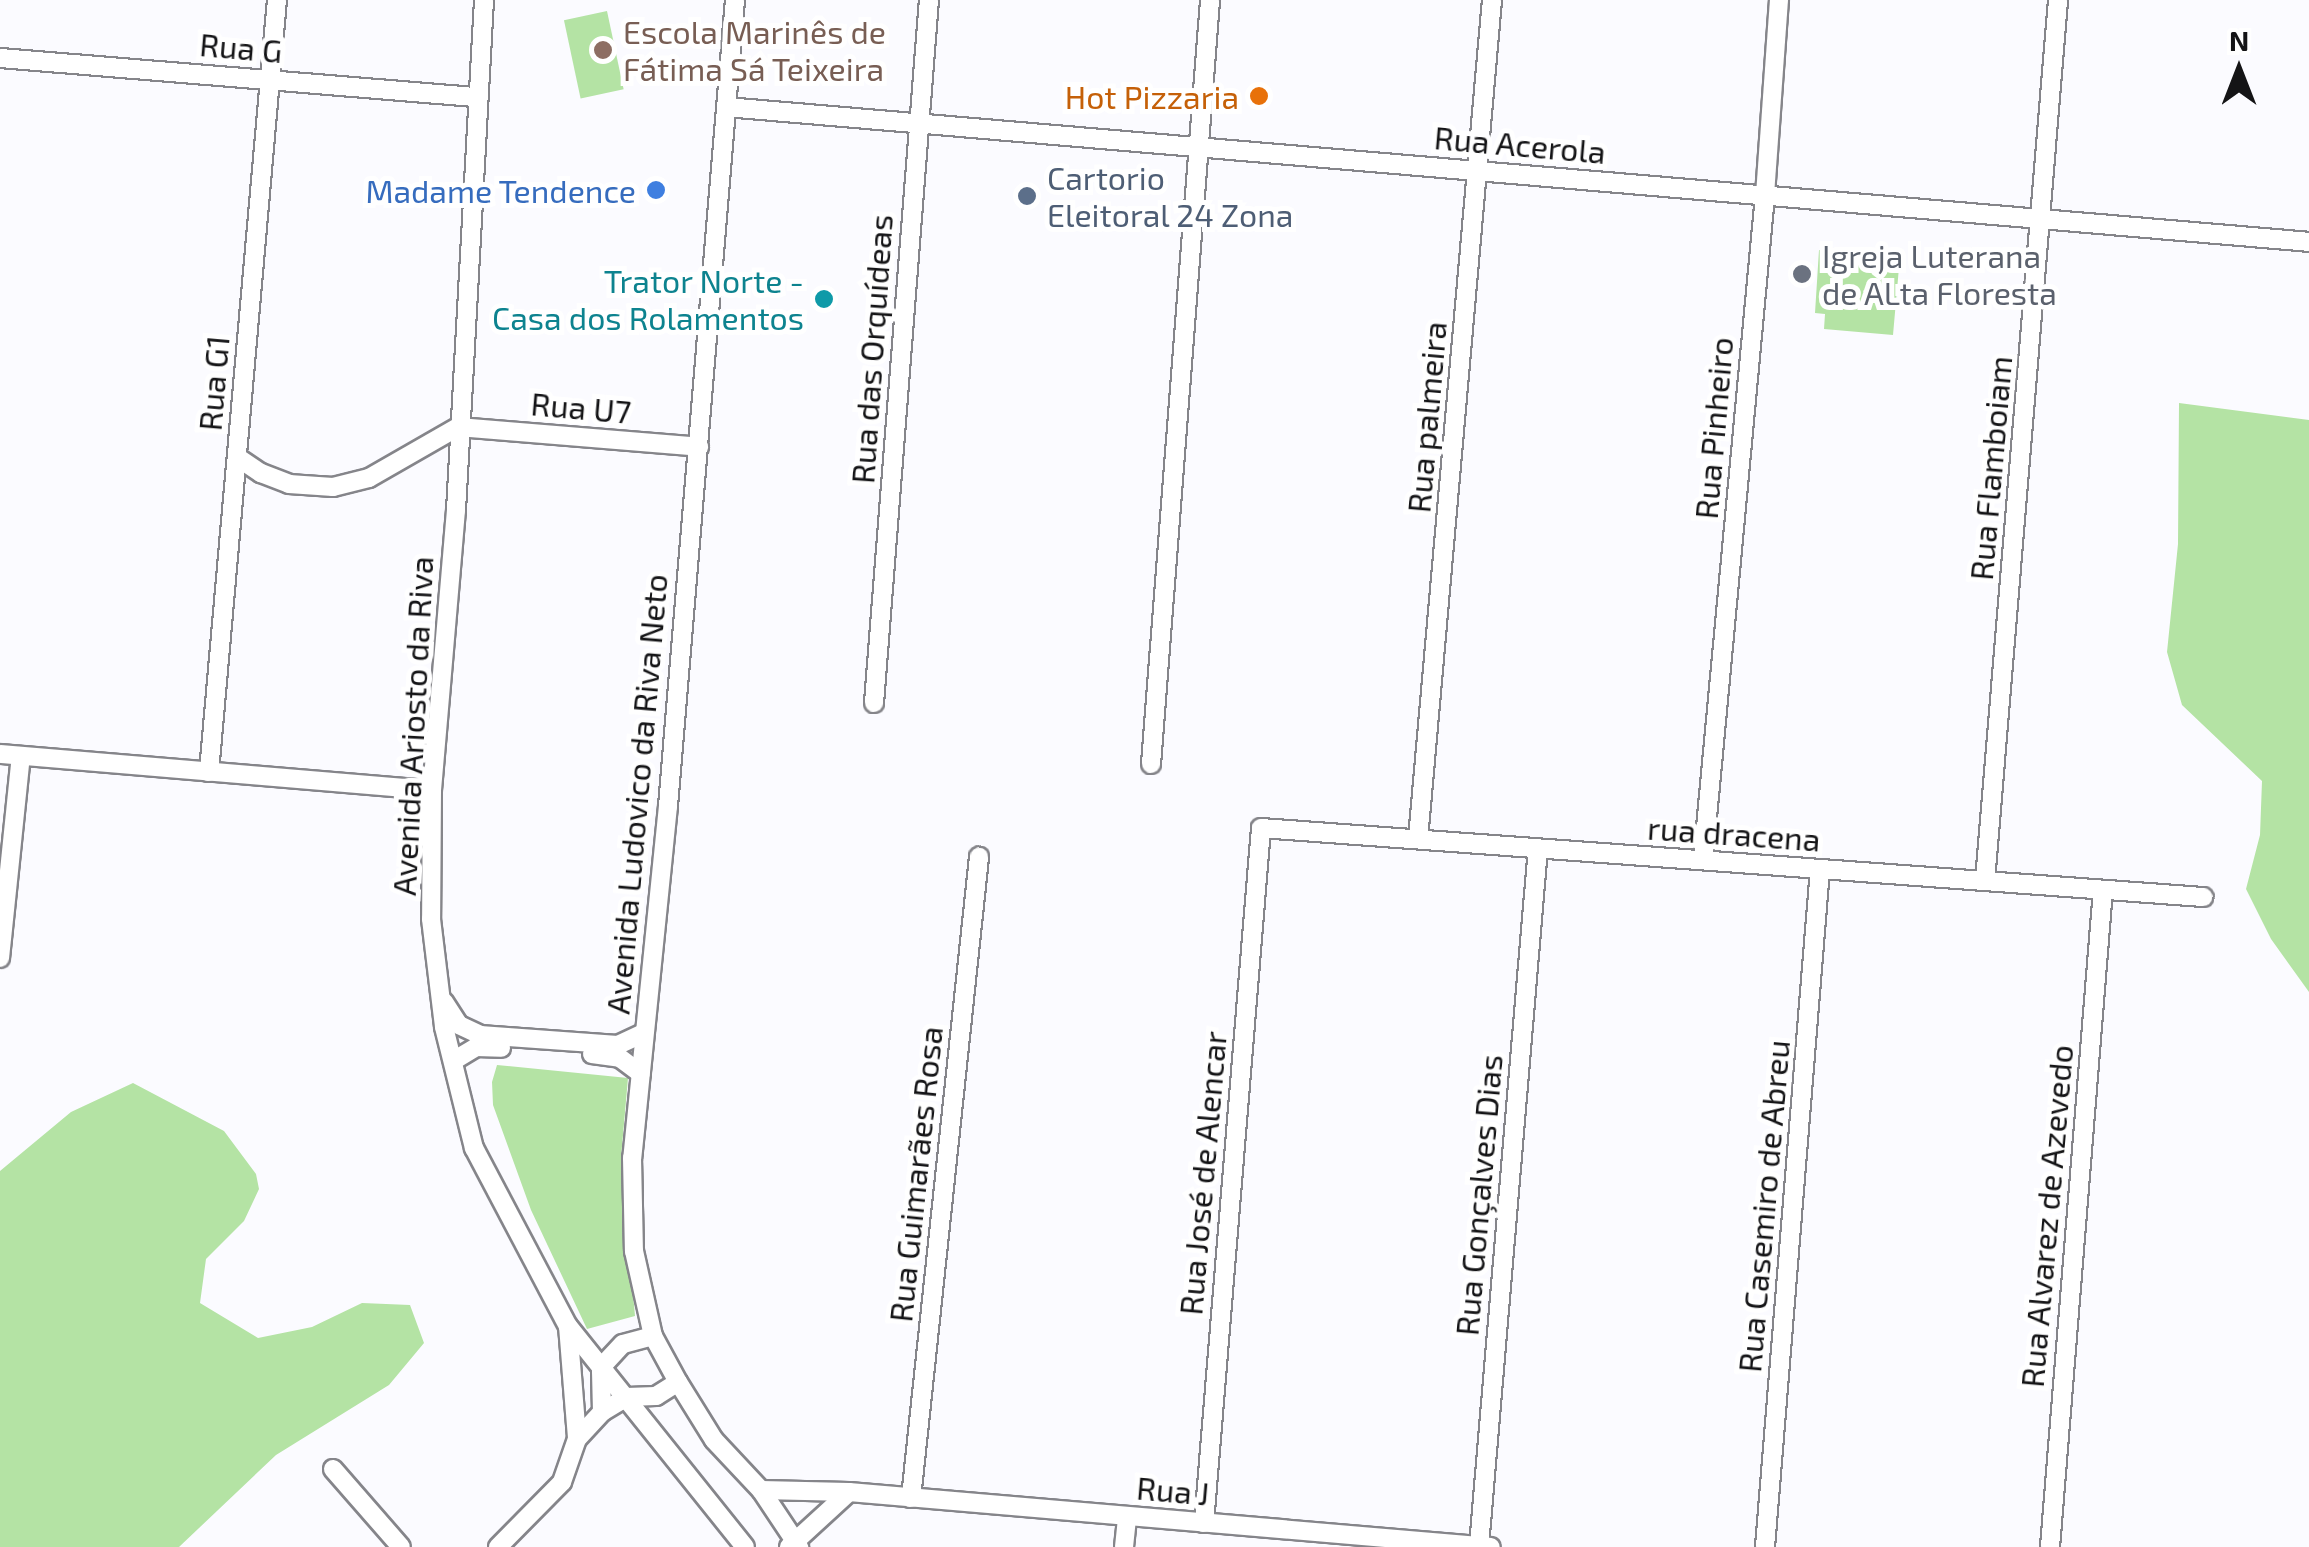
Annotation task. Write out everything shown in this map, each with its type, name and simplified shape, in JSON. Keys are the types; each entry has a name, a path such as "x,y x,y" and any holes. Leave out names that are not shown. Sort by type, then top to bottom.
{"street":[{"name":"Rua G1","path":"209,772 277,0"},
{"name":"Avenida Ariosto da Riva","path":"484,0 456,510 432,790 431,919 440,992 474,1148 568,1326 745,1547"},
{"name":"Avenida Ludovico da Riva Neto","path":"735,0 699,447 632,1158 634,1251 653,1336 678,1382 714,1440 761,1490 794,1545"},
{"name":"Rua das Orquídeas","path":"874,703 930,0"},
{"path":"1151,764 1210,0"},
{"name":"Rua palmeira","path":"1418,839 1492,0"},
{"name":"Rua Pinheiro","path":"1702,860 1766,196 1779,0"},
{"name":"Rua Flamboiam","path":"1985,881 2058,0"},
{"name":"Rua G","path":"0,58 478,97"},
{"name":"Rua Acerola","path":"726,106 2309,242"},
{"path":"237,457 261,474 290,484 332,486 369,478 458,427"},
{"name":"Rua U7","path":"458,427 699,447"},
{"path":"0,754 432,790"},
{"path":"0,958 22,756"},
{"name":"rua dracena","path":"1261,828 2203,897"},
{"name":"Rua José de Alencar","path":"1204,1522 1261,828"},
{"name":"Rua Gonçalves Dias","path":"1479,1546 1538,848"},
{"name":"Rua Guimarães Rosa","path":"911,1498 979,857"},
{"name":"Rua Casemiro de Abreu","path":"1765,1547 1820,869"},
{"name":"Rua Alvarez de Azevedo","path":"2050,1547 2103,890"},
{"path":"440,992 451,1018 478,1041 611,1056 641,1074"},
{"path":"547,1046 618,1045 644,1032"},
{"path":"453,1061 478,1041"},
{"path":"498,1547 562,1482 577,1438 568,1326"},
{"path":"602,1412 600,1370 623,1344 653,1336"},
{"path":"577,1438 602,1412 627,1397 656,1396 678,1382"},
{"path":"332,1469 400,1547"},
{"name":"Rua J","path":"761,1490 850,1492 1204,1522 1366,1542 1491,1547"},
{"path":"794,1545 850,1492"},
{"path":"1124,1547 1127,1516"}],"green space":[{"path":"607,11 624,89 581,98 564,20"},
{"path":"1819,250 1900,256 1893,335 1824,329 1825,314 1815,313"},
{"path":"2179,403 2309,420 2309,992 2271,939 2246,889 2260,835 2262,781 2182,705 2167,652 2178,544"},
{"path":"497,1065 628,1078 621,1158 635,1316 587,1329 531,1210 493,1105 492,1082"},
{"path":"133,1083 224,1131 256,1174 259,1189 244,1221 206,1259 200,1303 258,1338 312,1327 362,1303 410,1305 424,1343 389,1385 276,1455 179,1547 0,1547 0,1171 71,1112"}],"place":[{"name":"Escola Marinês de Fátima Sá Teixeira","path":"603,50"},
{"name":"Hot Pizzaria","path":"1259,96"},
{"name":"Madame Tendence","path":"656,190"},
{"name":"Cartorio Eleitoral 24 Zona","path":"1027,196"},
{"name":"Igreja Luterana de ALta Floresta","path":"1802,274"},
{"name":"Trator Norte - Casa dos Rolamentos","path":"824,299"}]}
